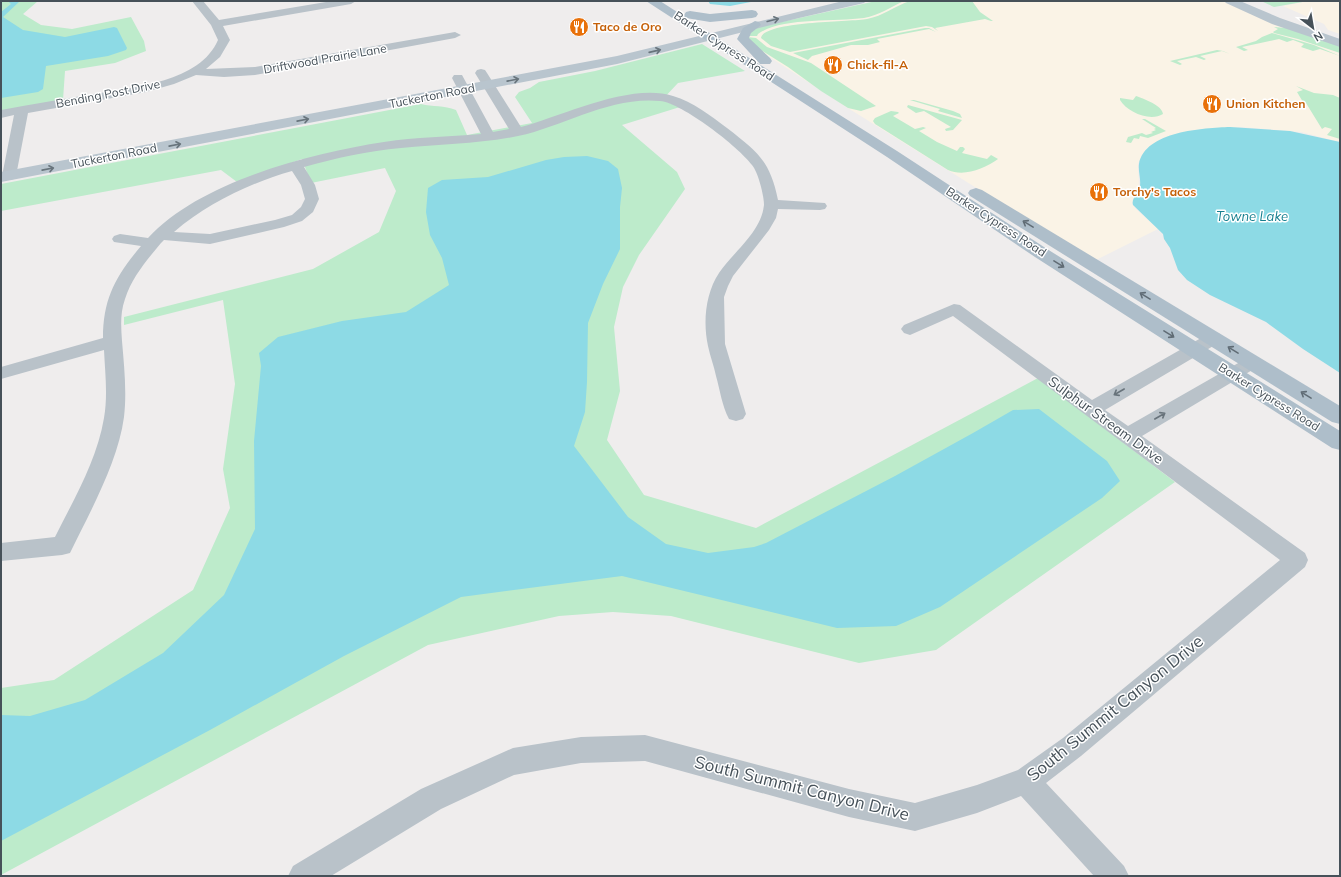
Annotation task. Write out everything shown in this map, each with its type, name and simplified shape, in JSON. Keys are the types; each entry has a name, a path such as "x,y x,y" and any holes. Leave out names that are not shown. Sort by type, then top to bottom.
{"main road":[{"name":"Barker Cypress Road","path":"652,1 765,61 1340,416"},
{"name":"Barker Cypress Road","path":"668,1 690,15 709,32 1041,253 1340,442"},
{"name":"Tuckerton Road","path":"5,177 485,79 617,60 753,20 860,1"},
{"path":"1230,1 1276,21 1340,43"},
{"path":"1256,1 1340,39"},
{"name":"Tuckerton Road","path":"753,20 767,10"},
{"path":"690,15 710,18 753,20 743,36 743,40 765,61"},
{"path":"1276,21 1291,18"},
{"name":"Tuckerton Road","path":"648,40 709,32"},
{"name":"Tuckerton Road","path":"485,79 542,62"},
{"name":"Tuckerton Road","path":"192,127 461,84"},
{"path":"870,140 906,156 949,183 959,182"},
{"path":"7,161 28,157"}],"street":[{"name":"Bending Post Drive","path":"1,114 135,91 157,85 194,71 212,59 221,48 224,40 216,24 197,1"},
{"path":"216,24 351,1"},
{"name":"Driftwood Prairie Lane","path":"194,71 209,74 229,74 255,71 455,35"},
{"path":"485,79 504,114 502,135"},
{"path":"461,84 480,118 502,135"},
{"path":"1,552 62,546 104,453 114,417 116,384 113,341 113,310 121,289 134,265 156,239 190,212 230,190 272,172 318,159 384,146 502,135 535,127 600,105 634,98 652,96 668,98 682,103 745,149 760,165 767,181 772,204 769,216 757,235 724,277 716,294 716,342 736,414"},
{"path":"472,104 497,100"},
{"path":"5,177 13,134 22,110"},
{"path":"480,118 504,114"},
{"path":"1,144 13,134"},
{"path":"120,239 195,239 225,236 289,222 304,214 311,205 311,193 296,165"},
{"path":"772,204 820,206"},
{"name":"Sulphur Stream Drive","path":"910,329 954,309 1296,560"},
{"path":"1091,409 1214,338"},
{"path":"1,373 113,341"},
{"path":"1126,436 1252,362"},
{"name":"South Summit Canyon Drive","path":"303,876 431,799 513,762 580,750 645,748 849,803 915,817 977,799 1026,781 1072,747 1296,560"},
{"path":"1026,781 1114,876"}],"shaded area":[{"path":"881,1 1225,1 1340,46 1340,142 1301,132 1240,127 1195,130 1162,139 1150,146 1142,155 1138,164 1139,185 1132,203 1136,209 1158,229 1094,261 851,110 753,46 747,35 752,30"},
{"path":"1308,1 1340,1 1340,34 1328,30 1324,24 1283,6"}],"green space":[{"path":"1,1 38,1 23,14 41,25 72,29 131,17 144,41 146,51 115,63 65,71 63,100 1,111"},
{"path":"876,1 904,1 869,17 809,21 780,25 768,29 757,36 748,36 752,31 759,27"},
{"path":"910,1 972,1 980,12 993,21 985,19 935,28 938,31 932,27 926,26 790,52 771,46 761,38 766,32 792,25 873,18"},
{"path":"1261,1 1308,1 1274,7"},
{"path":"1274,27 1286,28 1340,46 1340,53 1298,39 1274,33 1273,32 1278,29"},
{"path":"929,28 936,32 929,29 877,39 880,42 868,45 851,45 812,56 808,60 793,53"},
{"path":"1272,33 1314,45 1340,56 1320,49 1313,51 1301,47 1304,44 1293,40 1287,42 1279,39 1242,47 1248,50 1244,51 1236,47 1256,41"},
{"path":"747,37 756,38 767,47 811,63 876,106 861,111 848,108 753,45"},
{"path":"702,44 745,71 678,83 662,100 680,107 622,125 677,172 685,189 639,255 623,287 614,327 620,391 607,440 644,495 756,528 1038,378 1175,482 936,650 859,663 671,616 613,612 559,616 428,645 1,875 1,688 54,680 193,590 230,508 223,469 235,384 223,300 124,325 124,317 313,269 379,232 396,191 385,168 311,183 302,159 237,182 221,170 1,211 1,184 421,104 447,107 456,110 467,135 532,123 515,97 519,92 530,88 539,82 595,71"},
{"path":"1217,50 1223,51 1230,54 1222,51 1200,56 1206,59 1204,60 1196,57 1177,61 1182,64 1180,65 1170,61"},
{"path":"1296,86 1314,93 1333,95 1340,98 1340,139 1327,135 1332,129 1325,127 1322,129 1306,103 1303,102 1297,92 1303,90"},
{"path":"1136,96 1156,105 1163,114 1152,117 1139,114 1133,112 1120,100 1120,98 1133,100"},
{"path":"910,100 953,111 960,114 962,118 938,111 940,109"},
{"path":"908,105 962,120 953,130 946,131 945,129 951,127 924,111 916,113 907,107"},
{"path":"891,111 898,112 899,113 893,116 915,129 923,127 926,128 919,131 937,142 957,151 960,147 963,147 965,149 962,153 987,159 991,155 998,159 987,166 974,171 961,173 948,170 875,124 873,121 875,118"},
{"path":"1142,119 1145,119 1166,131 1148,138 1140,136 1139,139 1134,138 1131,143 1126,142 1128,137 1142,133 1146,135 1153,133 1151,132 1156,130 1154,129 1156,128"}],"water":[{"path":"8,1 20,1 3,17 23,30 65,37 114,27 117,28 127,48 126,50 108,56 46,66 43,89 38,92 1,98 1,12 11,4"},
{"path":"708,1 756,1 730,6 710,4"},
{"name":"Towne Lake","path":"1230,127 1290,131 1340,142 1340,373 1303,349 1266,322 1210,295 1187,280 1178,270 1163,234 1133,205 1133,200 1140,186 1139,164 1144,153 1152,144 1164,138 1191,130"},
{"path":"587,156 608,161 618,169 622,188 620,207 620,249 603,284 588,323 585,412 574,446 628,517 666,544 708,553 754,547 766,543 895,476 1013,410 1039,409 1107,461 1120,481 1102,498 940,607 896,626 837,628 622,576 461,597 344,656 210,730 1,841 1,715 30,716 85,700 163,653 224,595 255,529 254,441 261,366 259,353 278,337 342,321 406,312 449,285 442,258 430,235 426,212 428,188 442,180 488,177 546,160 564,157"}],"place":[{"name":"Taco de Oro","path":"579,27"},
{"name":"Chick-fil-A","path":"833,65"},
{"name":"Union Kitchen","path":"1212,104"},
{"name":"Torchy's Tacos","path":"1099,192"}]}
